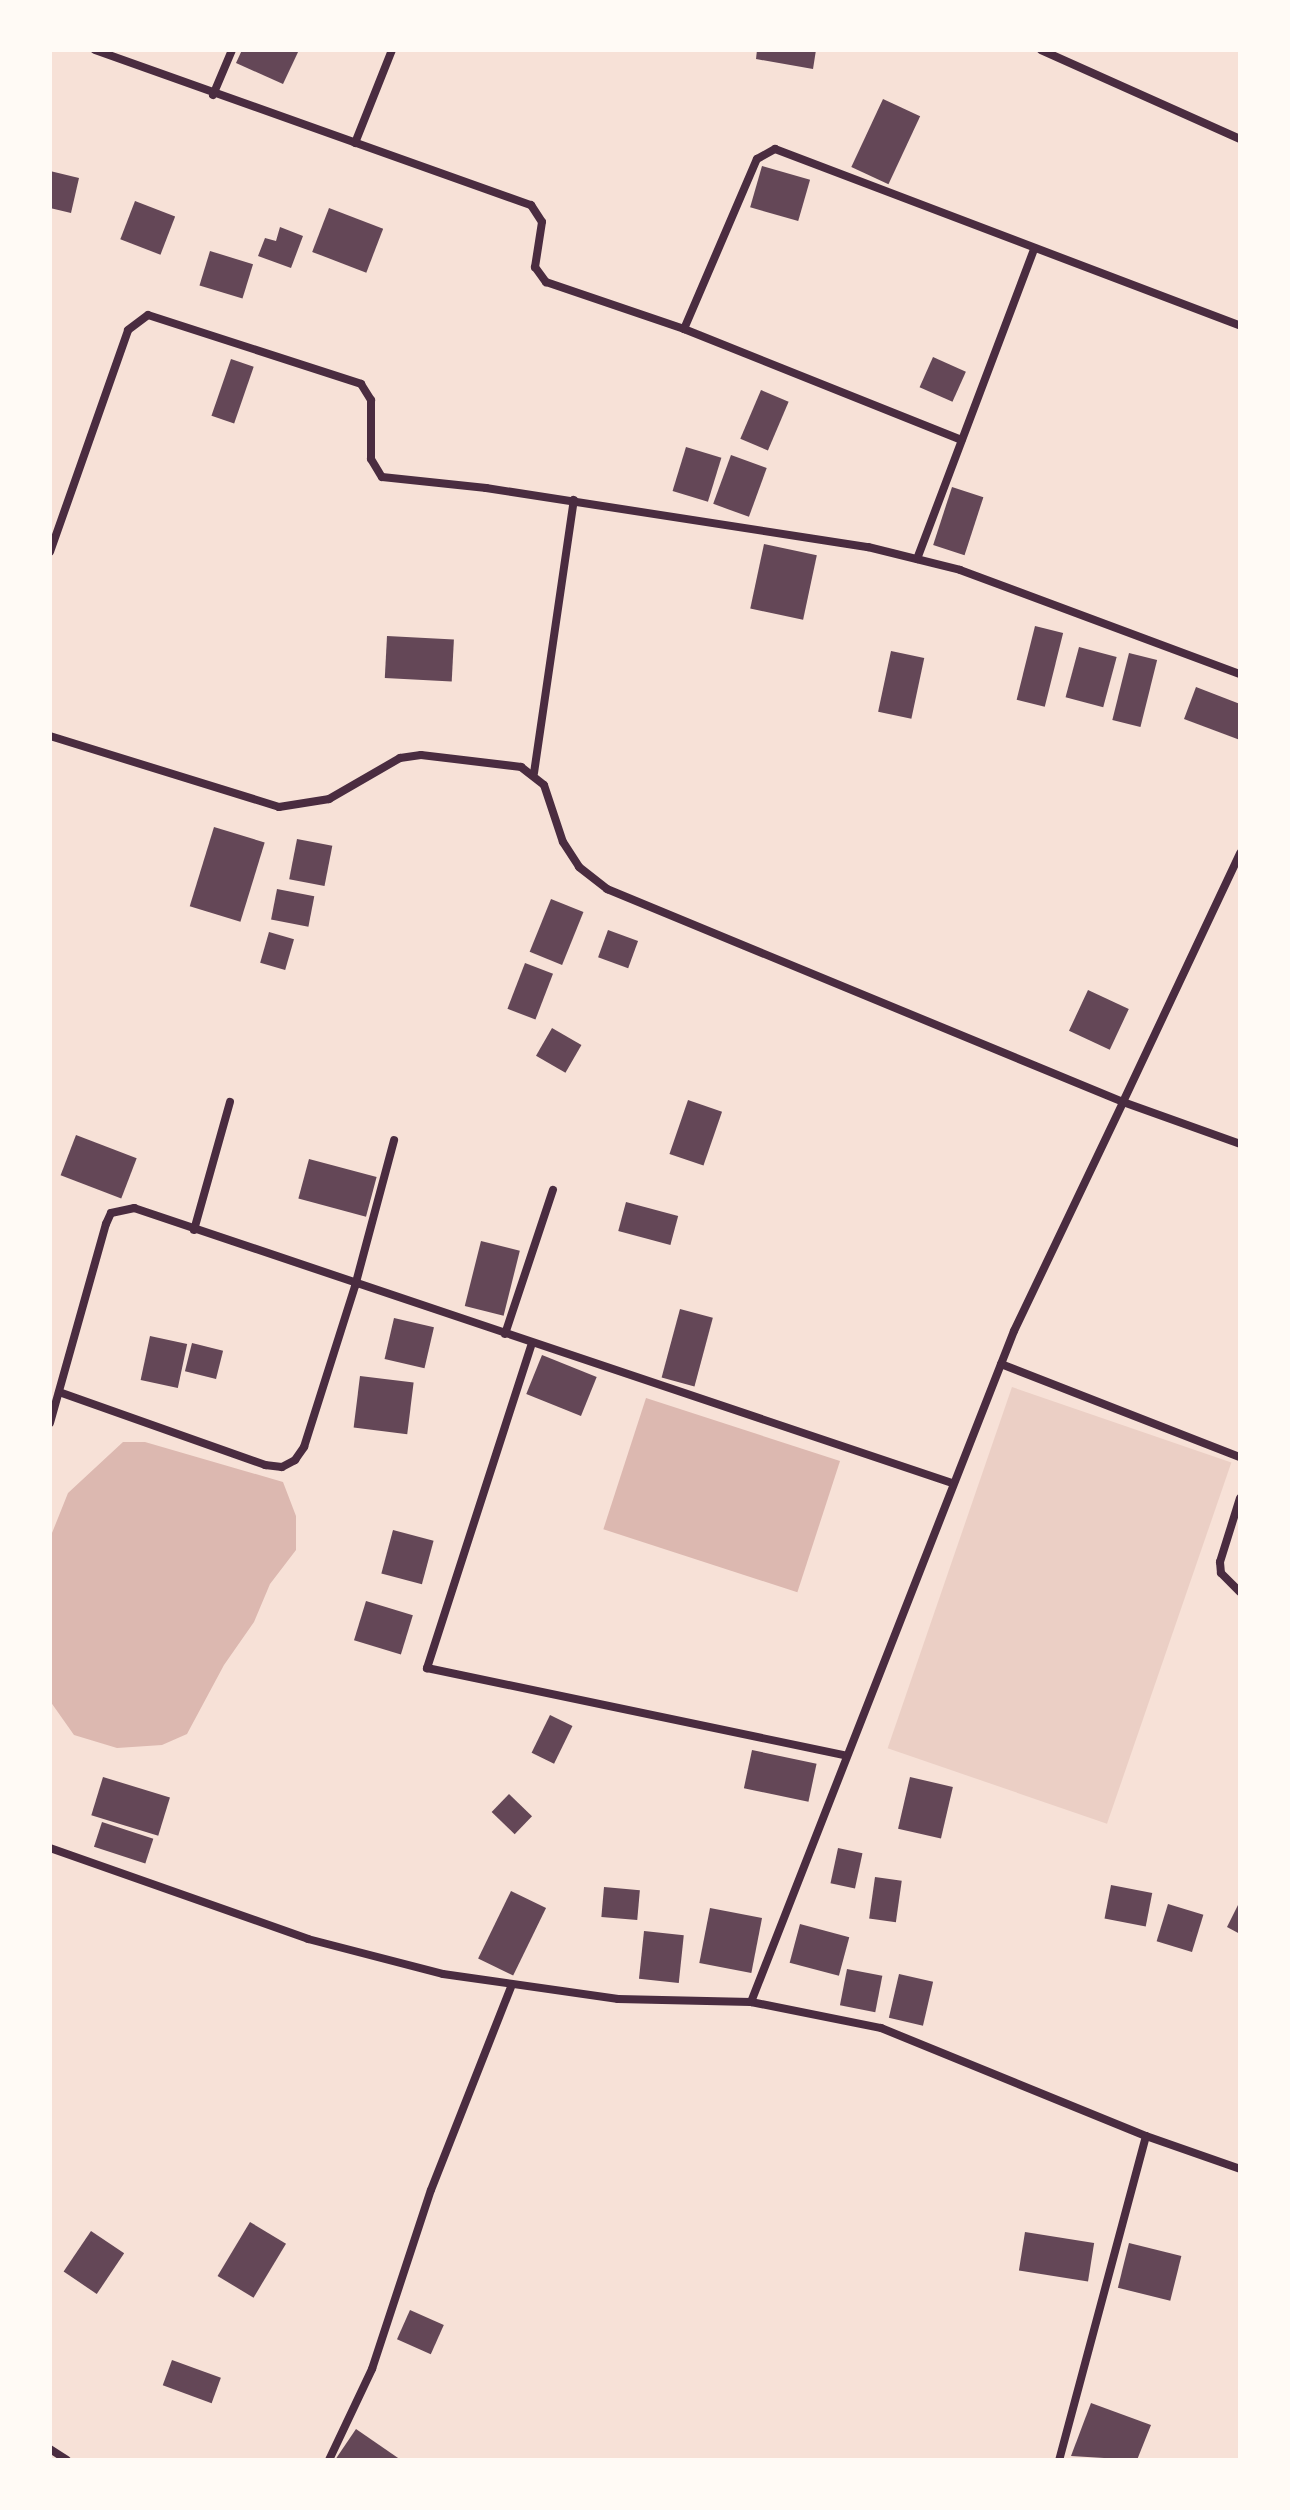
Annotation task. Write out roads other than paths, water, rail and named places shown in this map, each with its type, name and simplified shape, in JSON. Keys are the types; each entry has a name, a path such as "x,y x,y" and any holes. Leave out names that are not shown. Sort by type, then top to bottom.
{"street":[{"path":"95,50 213,95 531,205 542,222 535,267 546,282 684,329 962,440"},
{"path":"213,95 232,50"},
{"path":"355,143 392,50"},
{"path":"1041,50 1240,139"},
{"path":"684,329 757,159 775,149 1240,326"},
{"path":"917,559 1034,249"},
{"path":"50,552 128,330 148,315 361,384 371,400 371,459 382,477 763,527 917,559 960,570 1240,674"},
{"path":"534,773 574,500"},
{"path":"50,736 279,807 329,799 379,768 410,757 513,766 534,773 544,785 563,842 579,867 607,889 1123,1102 1240,1144"},
{"path":"751,2002 844,1755 1014,1331 1240,853"},
{"path":"194,1230 230,1102"},
{"path":"59,1392 282,1467 304,1447 355,1286 394,1140"},
{"path":"505,1334 553,1190"},
{"path":"50,1423 111,1213 134,1208 355,1286 952,1483"},
{"path":"532,1343 427,1668 844,1755"},
{"path":"1001,1364 1240,1457"},
{"path":"1240,1498 1220,1562 1221,1573 1240,1592"},
{"path":"50,1848 308,1939 511,1987 618,1999 751,2002 881,2028 1146,2136 1240,2169"},
{"path":"329,2460 372,2369 431,2190 511,1987"},
{"path":"1059,2460 1146,2136"},
{"path":"50,2449 67,2460"}]}
